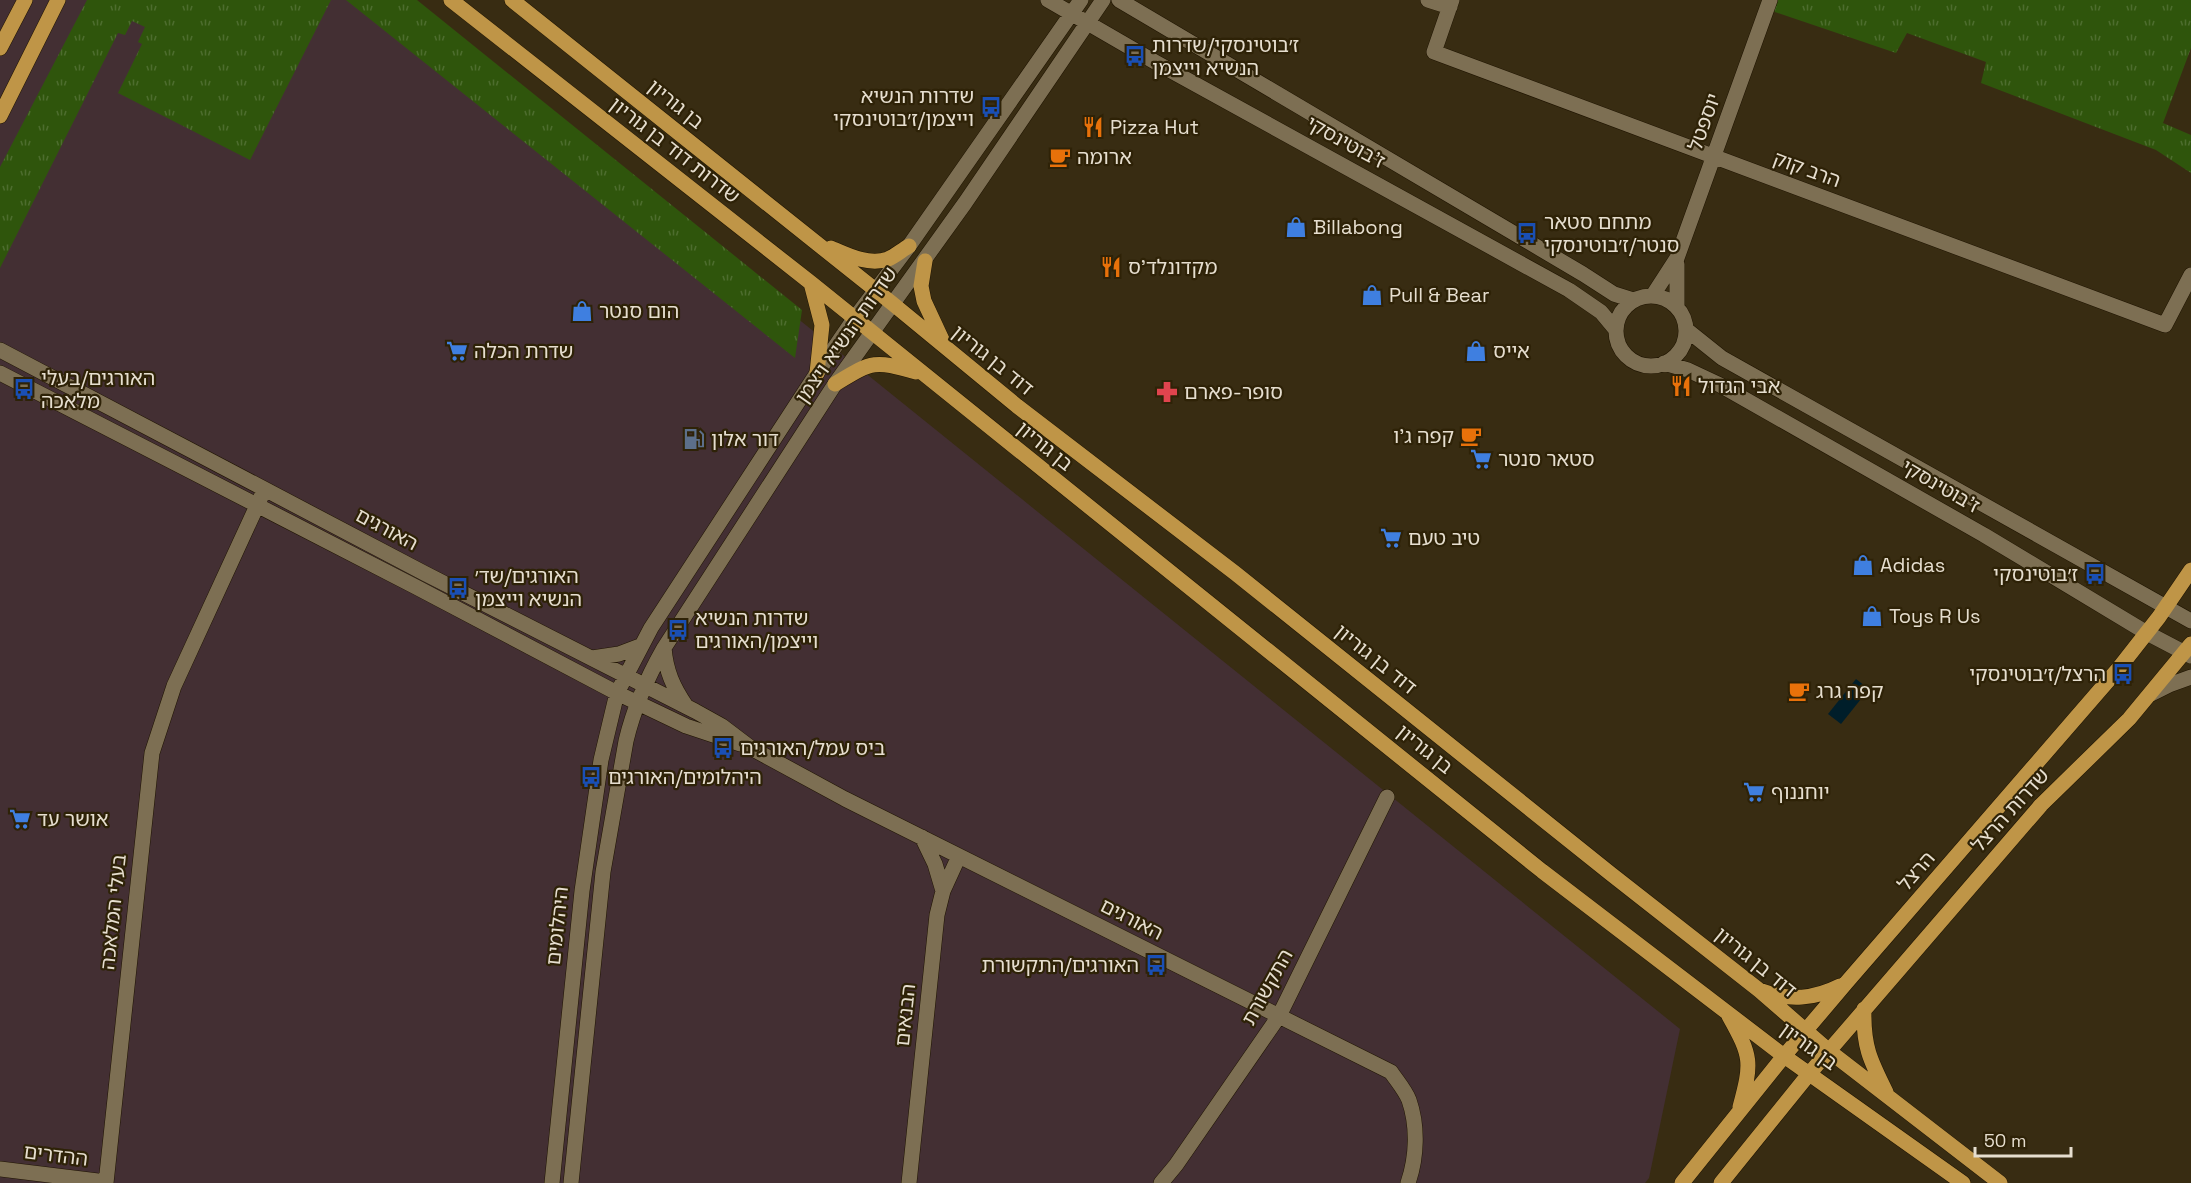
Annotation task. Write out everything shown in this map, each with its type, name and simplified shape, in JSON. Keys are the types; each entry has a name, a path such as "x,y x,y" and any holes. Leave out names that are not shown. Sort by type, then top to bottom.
{"main road":[{"path":"0,48 25,0"},
{"path":"0,116 58,0"},
{"name":"שדרות דוד בן גוריון","path":"451,0 811,283 872,334"},
{"name":"בן גוריון","path":"512,0 814,241"},
{"path":"814,241 854,258 871,261 886,260 909,246"},
{"path":"814,241 893,304"},
{"path":"925,261 921,286 924,301 947,350"},
{"path":"811,283 822,325 817,373"},
{"name":"דוד בן גוריון","path":"893,304 947,350 1235,573 1759,990 1829,1051"},
{"name":"בן גוריון","path":"872,334 1542,871 1784,1056 1963,1183"},
{"path":"835,384 865,366 877,364 888,364 922,374"},
{"name":"שדרות הרצל","path":"2018,787 2147,633 2191,570"},
{"name":"שדרות הרצל","path":"1864,1009 2041,805 2129,719 2189,651"},
{"name":"הרצל","path":"1846,983 2018,787"},
{"path":"1759,990 1775,996 1817,996 1846,983"},
{"path":"1682,1183 1846,983"},
{"path":"1724,1009 1742,1038 1748,1055 1747,1080 1738,1113"},
{"path":"1721,1183 1864,1009"},
{"path":"1864,1009 1864,1034 1869,1059 1888,1097"},
{"path":"1829,1051 2000,1183"}],"street":[{"name":"ז'בוטינסקי","path":"1048,0 1569,290 1601,312 1616,330"},
{"name":"שדרות הנשיא ויצמן","path":"625,676 640,646 817,373 1081,0"},
{"name":"שדרות הנשיא ויצמן","path":"637,703 664,648 835,384 925,261 1103,0"},
{"name":"ז'בוטינסקי","path":"1119,0 1583,274 1604,289 1633,300"},
{"path":"1428,0 1451,3"},
{"name":"יוספטל","path":"1653,296 1677,258 1770,0"},
{"name":"הרב קוק","path":"1451,3 1434,52 2165,326 2191,275"},
{"name":"יוספטל","path":"1677,258 1677,306"},
{"path":"1643,296 1653,296 1668,300 1677,306 1683,315 1687,330 1681,350 1674,358 1664,363 1647,366 1630,359 1618,344 1616,330 1620,315 1633,300 1643,296"},
{"name":"ז'בוטינסקי","path":"1687,330 1722,358 2191,621"},
{"name":"האורגים","path":"0,350 424,573 722,726 751,748 845,799 1391,1072 1408,1098 1416,1129 1408,1183"},
{"name":"ז'בוטינסקי","path":"1664,363 1697,373 1730,390 1984,535 2147,633 2189,651"},
{"name":"האורגים","path":"0,373 637,703 708,735 751,748"},
{"name":"בעלי המלאכה","path":"106,1183 152,753 174,686 265,488"},
{"path":"592,658 619,654 640,646"},
{"path":"664,648 669,678 688,708"},
{"name":"היהלומים","path":"552,1183 582,891 601,760 617,693 625,676"},
{"path":"2151,694 2191,677"},
{"name":"היהלומים","path":"572,1183 603,872 626,741 637,703"},
{"name":"התקשורת","path":"1161,1183 1176,1165 1279,1016 1387,797"},
{"path":"922,837 943,891"},
{"name":"הבנאים","path":"909,1183 937,915 943,891 959,856"},
{"name":"ההדרים","path":"0,1169 106,1183"}],"shaded area":[{"path":"0,0 402,0 1680,1029 1649,1178 1645,1183 0,1183"}],"green space":[{"path":"87,0 331,0 250,160 118,93 142,44 138,42 145,27 132,21 125,35 118,33 0,268 0,167"},
{"path":"346,0 417,0 802,310 795,358"},
{"path":"1777,0 2191,0 2191,48 2163,123 2191,135 2191,173 2156,150 1981,83 1986,62 1907,33 1896,53 1772,11"}],"water":[{"path":"1856,679 1869,689 1841,724 1828,714"}],"place":[{"name":"ז׳בוטינסקי/שדרות הנשיא וייצמן","path":"1135,56"},
{"name":"שדרות הנשיא וייצמן/ז׳בוטינסקי","path":"991,107"},
{"name":"Pizza Hut","path":"1093,127"},
{"name":"ארומה","path":"1060,157"},
{"name":"Billabong","path":"1296,227"},
{"name":"מתחם סטאר סנטר/ז׳בוטינסקי","path":"1527,233"},
{"name":"מקדונלד'ס","path":"1111,267"},
{"name":"Pull & Bear","path":"1372,295"},
{"name":"הום סנטר","path":"582,311"},
{"name":"שדרת הכלה","path":"457,351"},
{"name":"אייס","path":"1476,351"},
{"name":"אבי הגדול","path":"1681,386"},
{"name":"האורגים/בעלי מלאכה","path":"24,389"},
{"name":"סופר-פארם","path":"1167,392"},
{"name":"קפה ג'ו","path":"1471,436"},
{"name":"דור אלון","path":"694,439"},
{"name":"סטאר סנטר","path":"1481,459"},
{"name":"טיב טעם","path":"1391,538"},
{"name":"Adidas","path":"1863,565"},
{"name":"ז׳בוטינסקי","path":"2095,574"},
{"name":"האורגים/שד׳ הנשיא וייצמן","path":"458,588"},
{"name":"Toys R Us","path":"1872,616"},
{"name":"שדרות הנשיא וייצמן/האורגים","path":"678,630"},
{"name":"הרצל/ז׳בוטינסקי","path":"2123,674"},
{"name":"קפה גרג","path":"1799,691"},
{"name":"ביס עמל/האורגים","path":"723,748"},
{"name":"היהלומים/האורגים","path":"591,777"},
{"name":"יוחננוף","path":"1754,792"},
{"name":"אושר עד","path":"20,819"},
{"name":"האורגים/התקשורת","path":"1156,965"}]}
